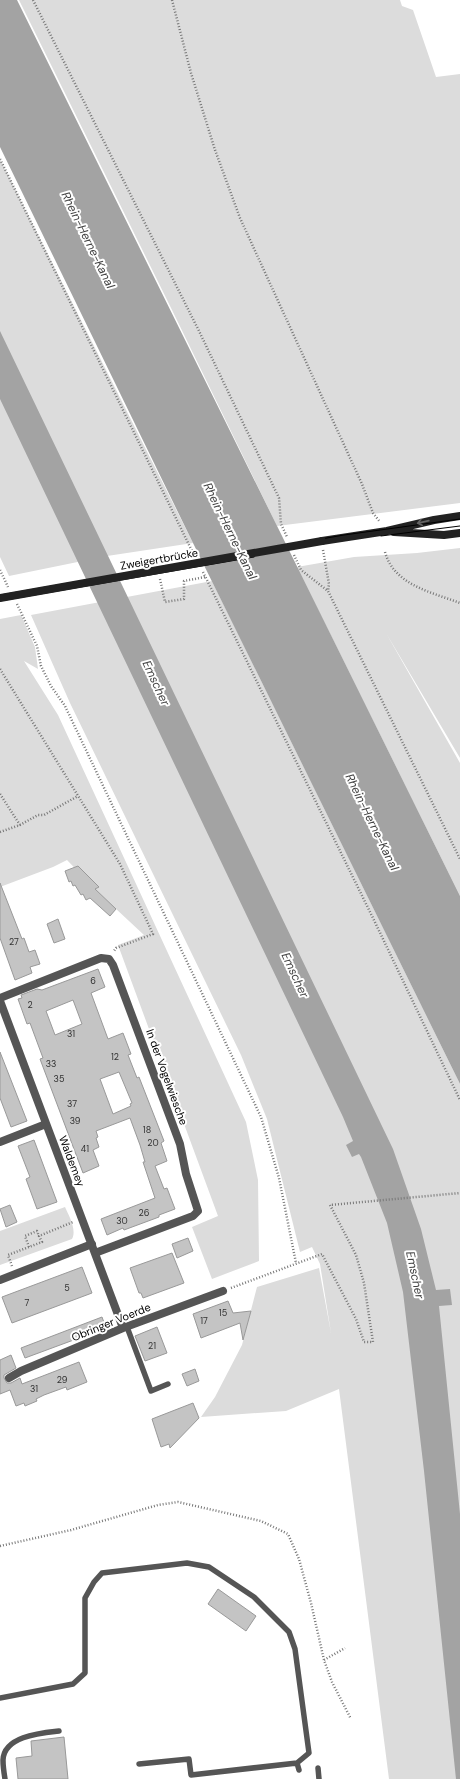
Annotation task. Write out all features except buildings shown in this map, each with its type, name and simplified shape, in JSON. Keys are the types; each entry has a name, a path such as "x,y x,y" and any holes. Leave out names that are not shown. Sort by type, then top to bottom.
{"main road":[{"path":"387,532 434,520 460,516"},
{"path":"387,532 444,535 460,533"},
{"name":"Zweigertbrücke","path":"0,598 387,532"}],"street":[{"path":"0,1000 101,958 109,959"},
{"name":"In der Vogelwiesche","path":"95,1253 193,1216 198,1211 197,1204 186,1174 180,1144 113,965 109,959"},
{"name":"Waldemey","path":"0,1000 95,1253 125,1328"},
{"path":"0,1142 46,1124"},
{"path":"0,1280 92,1244"},
{"name":"Obringer Voerde","path":"9,1378 21,1371 125,1328 222,1291"}],"lane":[{"path":"125,1328 151,1391 168,1384"},
{"path":"0,1698 73,1684 85,1673 85,1598 94,1582 102,1573 187,1563 209,1567 254,1597 290,1632 295,1649 309,1753 297,1763 190,1775 189,1760 139,1764"},
{"path":"5,1779 3,1759 9,1747 27,1736 58,1731"},
{"path":"297,1763 298,1770"},
{"path":"318,1768 319,1779"}],"path":[{"path":"33,0 199,331 279,498 281,524 289,544"},
{"path":"172,0 215,150 240,218 362,484 373,513 387,532"},
{"path":"0,159 195,556"},
{"path":"292,550 301,570 328,591 460,859"},
{"path":"385,552 388,562 400,577 420,588 460,603"},
{"path":"325,562 329,584 328,591"},
{"path":"0,570 10,590"},
{"path":"202,570 460,1100"},
{"path":"158,571 165,602 184,599 184,580 205,577"},
{"path":"14,597 37,646 41,666 51,686 65,706 261,1117 278,1178 296,1263"},
{"path":"0,670 1,669 120,864 153,934 116,948 109,959"},
{"path":"0,794 20,825"},
{"path":"0,832 20,825 38,815 44,814 78,796"},
{"path":"222,1291 322,1254 356,1320 364,1342 372,1342 364,1283 356,1255 330,1205 460,1193"},
{"path":"39,1236 74,1222"},
{"path":"15,1274 8,1255 29,1247 42,1242 38,1231 25,1236 29,1247"},
{"path":"324,1660 345,1648"}],"shaded area":[{"path":"19,0 400,0 402,6 413,10 436,77 460,74 460,503 277,526"},
{"path":"0,159 193,543 107,556 9,576 0,557"},
{"path":"460,548 460,758 386,633 460,763 460,896 297,567 354,557 417,553"},
{"path":"212,581 460,1084 460,1779 389,1779 339,1389 286,1411 201,1417 215,1397 242,1345 257,1287 319,1268 331,1333 320,1264 312,1247 300,1252 267,1119 241,1055 70,703 31,615"},
{"path":"21,615 35,647 38,669 24,661 58,715 246,1122 258,1180 259,1261 212,1279 192,1227 218,1216 118,945 144,935 100,894 67,860 53,867 0,887 0,619"},
{"path":"65,1207 74,1231 72,1239 0,1265 0,1231"}],"water":[{"name":"Rhein-Herne-Kanal","path":"0,0 17,0 460,896 460,1084 193,543 0,147"},
{"name":"Emscher","path":"0,331 393,1149 421,1229 436,1290 450,1289 452,1305 439,1306 460,1514 460,1779 456,1779 424,1471 403,1292 387,1223 361,1157 359,1154 352,1157 346,1145 353,1141 343,1117 0,399"}],"tram line":[{"path":"0,595 344,535 460,519"},
{"path":"381,536 460,526"},
{"path":"0,601 254,557"}]}
